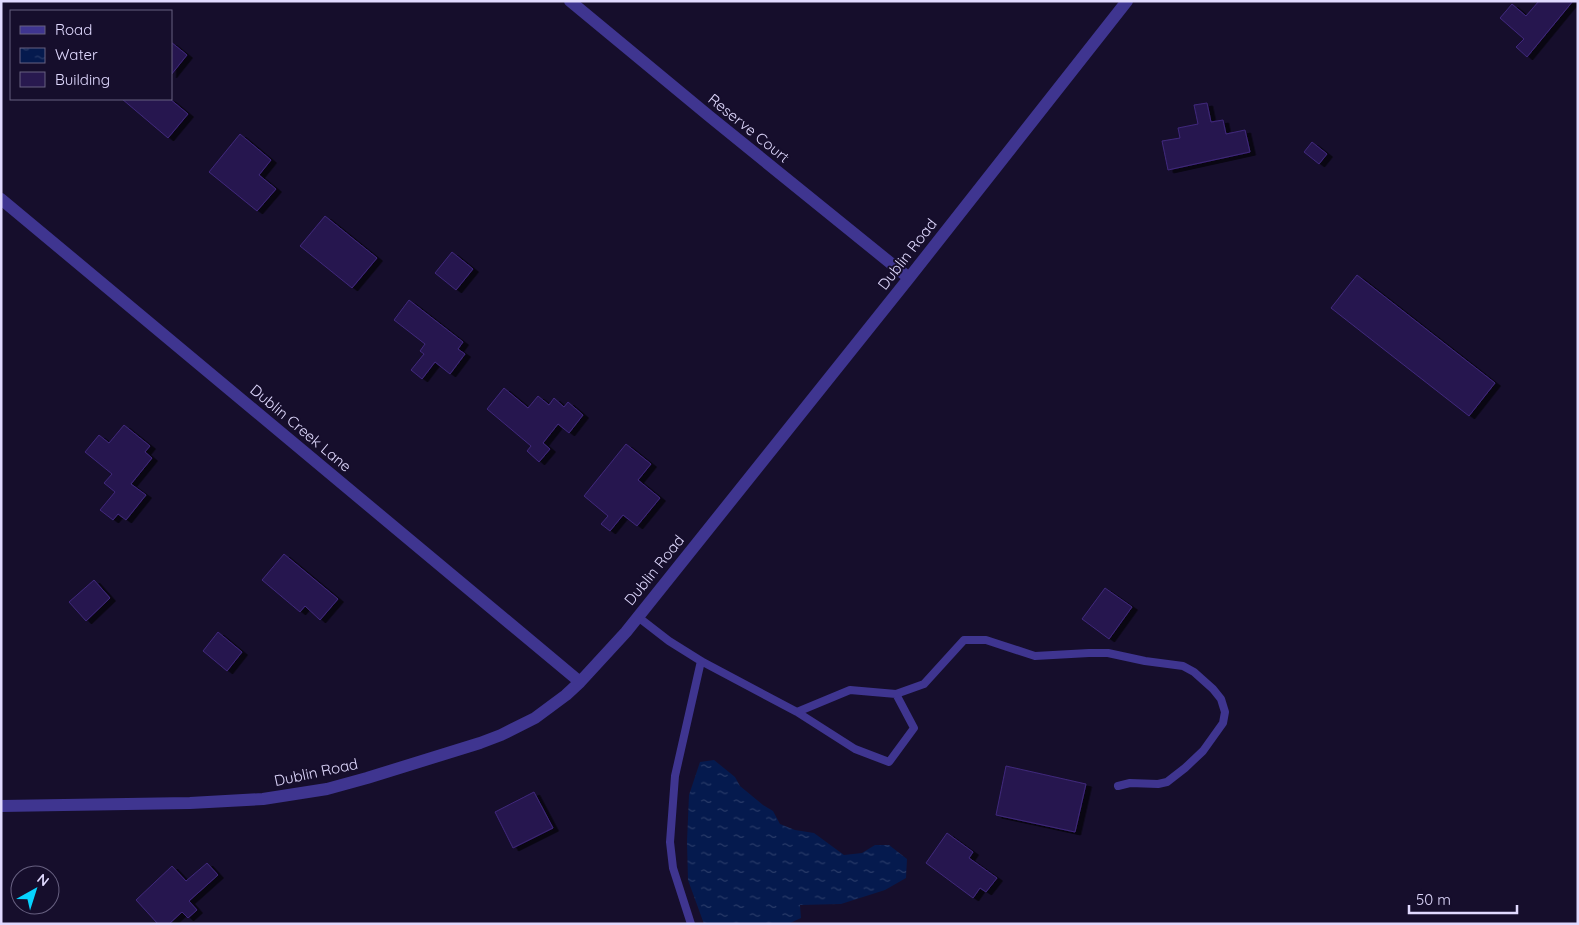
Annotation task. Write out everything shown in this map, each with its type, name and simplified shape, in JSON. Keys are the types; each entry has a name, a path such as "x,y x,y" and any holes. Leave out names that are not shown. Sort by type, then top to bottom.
{"street":[{"name":"Reserve Court","path":"570,1 909,278"},
{"name":"Dublin Road","path":"1,806 263,799 327,788 462,750 501,736 535,718 580,682 638,617 1127,1"},
{"name":"Dublin Creek Lane","path":"1,199 580,682"}],"lane":[{"path":"638,617 669,641 701,661 797,712 855,749 889,762 914,728 896,694"},
{"path":"797,712 850,690 896,694 924,684 964,640 986,640 1035,656 1089,653 1108,654 1183,666 1194,672 1221,699 1225,712 1223,723 1215,736 1185,768 1167,782 1158,784 1130,783 1118,786"},
{"path":"691,924 673,868 670,842 676,776 701,661"}],"water":[{"path":"714,760 735,777 740,786 773,811 780,824 795,830 814,833 844,855 862,853 875,845 889,845 907,859 906,878 885,890 841,904 800,905 801,918 788,924 704,924 688,880 689,795 700,762"}],"building":[{"path":"1539,1 1573,1 1527,57 1516,47 1524,39 1500,18 1512,4 1526,16"},
{"path":"172,43 187,55 172,74"},
{"path":"123,100 171,100 188,114 168,138"},
{"path":"1207,103 1211,122 1223,120 1226,134 1245,130 1250,152 1168,170 1162,141 1180,138 1178,128 1198,124 1194,105"},
{"path":"240,134 271,160 259,175 276,189 257,211 209,172"},
{"path":"1312,142 1327,154 1319,164 1304,152"},
{"path":"325,216 377,258 352,288 300,246"},
{"path":"452,252 473,269 456,290 435,273"},
{"path":"1357,275 1495,383 1469,416 1331,308"},
{"path":"409,300 463,342 458,349 465,354 450,374 435,362 422,379 411,370 424,354 420,351 425,344 394,320"},
{"path":"504,388 528,408 538,396 549,405 554,398 564,407 568,402 583,415 569,433 558,424 543,443 550,449 539,462 527,451 531,446 487,409"},
{"path":"124,425 150,446 145,452 152,458 131,484 146,495 126,520 118,514 113,520 100,510 115,492 104,483 112,474 85,452 99,435 109,443"},
{"path":"626,444 651,464 638,480 660,498 637,526 623,515 610,531 601,524 608,516 584,496"},
{"path":"284,554 338,599 320,620 305,606 300,612 262,580"},
{"path":"94,580 110,598 86,621 69,602"},
{"path":"1105,588 1132,607 1109,639 1082,619"},
{"path":"218,632 242,652 227,671 203,651"},
{"path":"1006,766 1086,784 1075,832 996,815"},
{"path":"534,792 553,828 513,848 495,812"},
{"path":"947,833 973,852 969,858 997,878 986,892 980,888 973,898 926,863"},
{"path":"207,863 218,875 189,901 197,910 188,918 182,912 169,924 158,924 136,900 172,866 186,881"}]}
